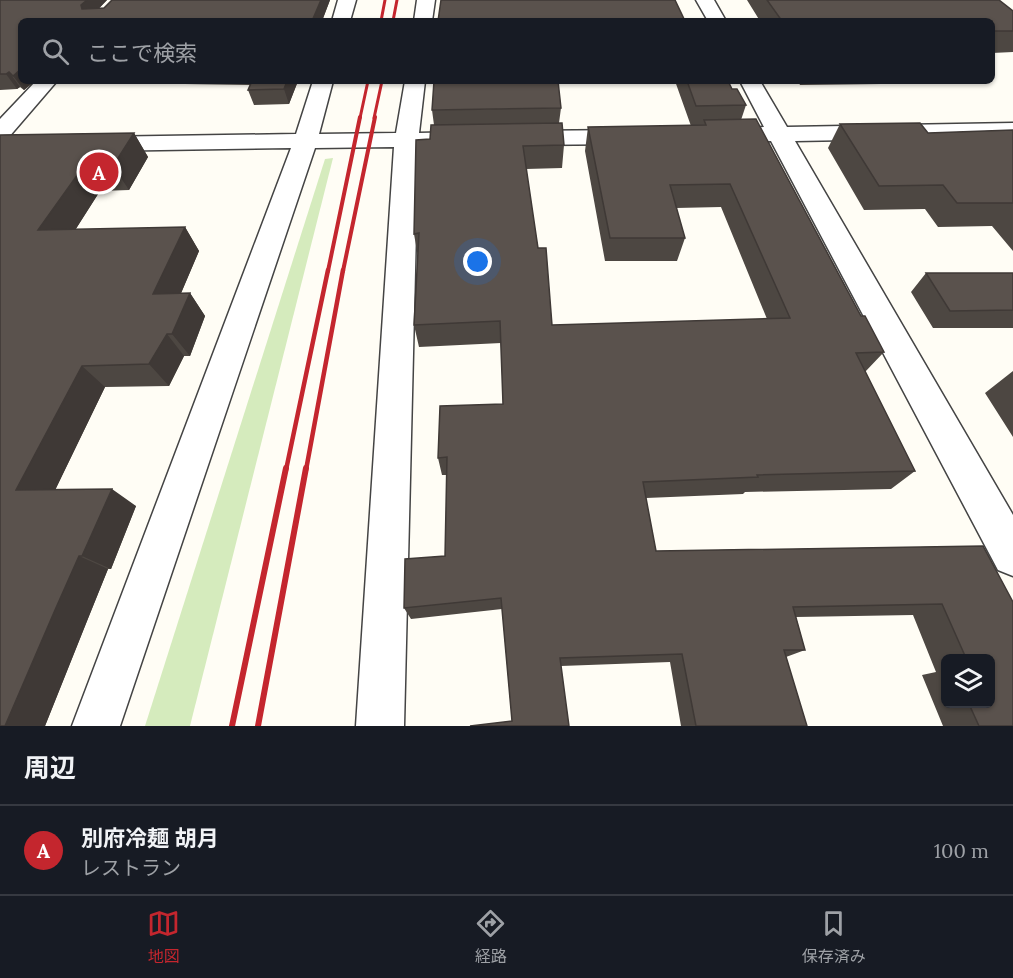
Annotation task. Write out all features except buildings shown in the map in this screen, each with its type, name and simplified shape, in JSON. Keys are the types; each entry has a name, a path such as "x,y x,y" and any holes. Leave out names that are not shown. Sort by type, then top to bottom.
{"street":[{"path":"342,18 347,0"},
{"path":"423,18 426,0"},
{"path":"705,0 715,18"},
{"path":"0,133 43,84"},
{"path":"96,726 305,142 322,84"},
{"path":"380,726 407,140 415,84"},
{"path":"752,84 1013,555"},
{"path":"698,136 1013,130"},
{"path":"71,144 652,136"},
{"path":"0,145 24,145"}],"green space":[{"path":"333,158 190,726 145,726 325,159"}],"railway":[{"path":"382,18 385,0"},
{"path":"394,18 397,0"},
{"path":"360,118 367,84"},
{"path":"374,118 381,84"},
{"path":"328,271 360,117"},
{"path":"343,271 375,117"},
{"path":"286,470 328,270"},
{"path":"306,470 343,270"},
{"path":"232,726 286,468"},
{"path":"258,726 306,468"}],"place":[{"name":"別府冷麺 胡月","path":"99,172"}]}
